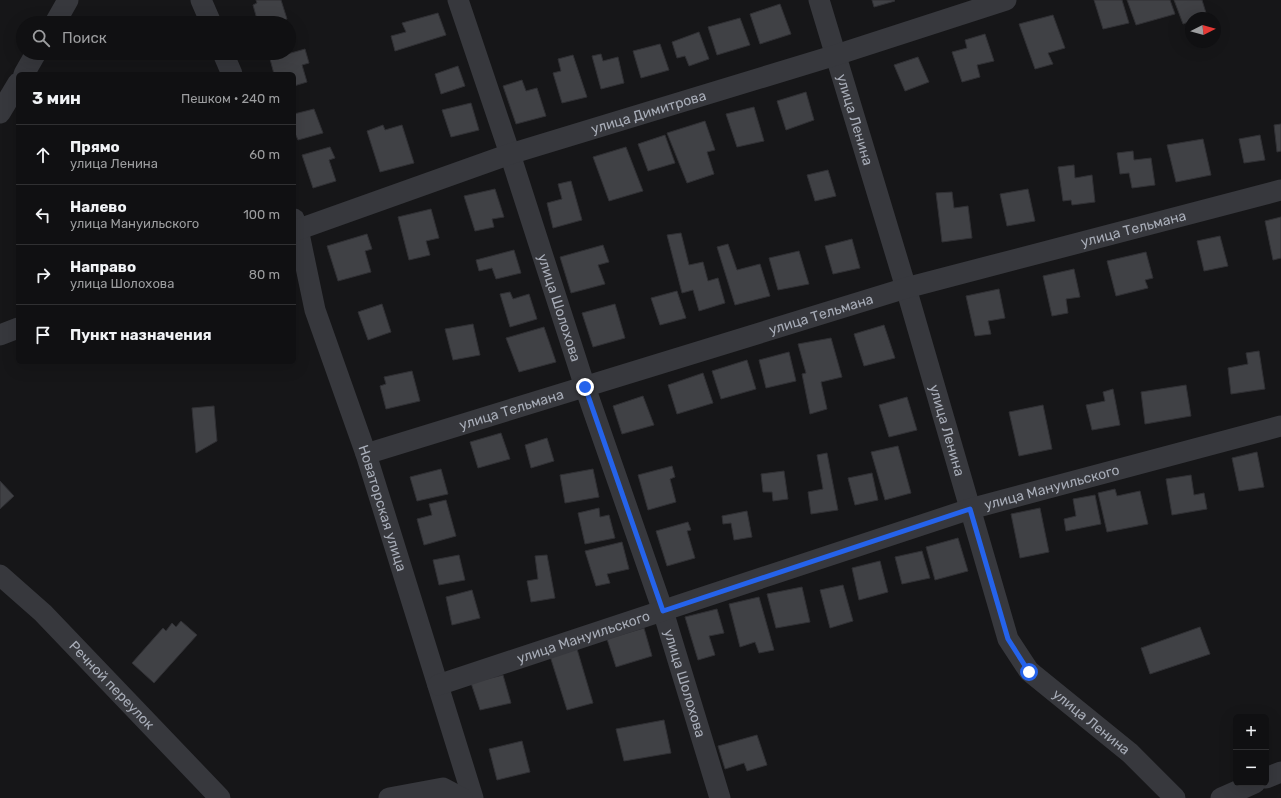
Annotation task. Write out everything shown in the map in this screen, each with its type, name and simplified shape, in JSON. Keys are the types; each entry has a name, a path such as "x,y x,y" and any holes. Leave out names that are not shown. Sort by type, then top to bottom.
{"street":[{"path":"58,16 68,0"},
{"path":"201,0 208,16"},
{"name":"улица Шолохова","path":"458,0 510,154 585,387 663,611 720,798"},
{"name":"улица Ленина","path":"819,0 906,288 1008,639 1029,672 1130,753 1175,798"},
{"name":"улица Димитрова","path":"296,226 510,154 836,56 1006,0"},
{"path":"25,72 32,60"},
{"path":"226,60 231,72"},
{"path":"0,113 16,86"},
{"name":"улица Тельмана","path":"366,454 906,288 1281,190"},
{"name":"Новаторская улица","path":"296,230 315,310 366,454 473,798"},
{"path":"0,335 16,329"},
{"name":"улица Мануильского","path":"438,685 970,509 1281,426"},
{"name":"Речной переулок","path":"0,575 43,613 220,798"},
{"path":"1269,777 1281,772"},
{"path":"1221,798 1248,786"},
{"path":"389,798 443,788 462,798"}],"building":[{"path":"256,0 281,0 286,16 256,16 253,5 257,3"},
{"path":"872,0 894,0 895,1 874,7"},
{"path":"1094,0 1122,0 1129,23 1103,29"},
{"path":"1127,0 1170,0 1175,14 1136,25"},
{"path":"1174,0 1202,0 1206,12 1185,12 1185,23 1183,24"},
{"path":"780,4 791,34 760,44 750,14"},
{"path":"438,13 446,35 395,51 391,36 406,32 402,23"},
{"path":"1053,15 1065,48 1048,53 1053,64 1035,69 1019,24"},
{"path":"740,18 750,45 717,55 708,27"},
{"path":"699,32 709,59 689,66 685,56 677,58 672,42"},
{"path":"985,34 994,61 977,65 980,77 962,82 952,52 967,48 965,40"},
{"path":"660,44 669,70 641,78 633,51"},
{"path":"305,49 309,63 302,65 307,82 296,85 296,72 273,72 270,60 296,60 296,52"},
{"path":"601,54 603,61 618,57 624,83 601,89 592,56"},
{"path":"573,55 587,97 562,103 553,73 561,71 558,59"},
{"path":"918,57 929,82 905,91 894,65"},
{"path":"458,66 465,86 441,94 435,74"},
{"path":"522,80 526,91 537,88 546,116 516,124 503,86"},
{"path":"806,92 814,120 786,130 777,101"},
{"path":"471,103 479,130 451,137 442,110"},
{"path":"754,107 764,141 737,147 726,114"},
{"path":"314,109 323,133 298,140 296,136 296,114"},
{"path":"705,121 715,150 707,152 714,174 687,183 667,133"},
{"path":"1281,124 1281,151 1277,152 1274,125"},
{"path":"383,125 385,130 402,125 414,163 380,172 367,131"},
{"path":"665,135 675,163 648,171 638,144"},
{"path":"1260,135 1265,160 1244,163 1239,139"},
{"path":"1203,139 1211,175 1176,182 1167,145"},
{"path":"330,147 335,158 329,160 336,181 313,188 302,155"},
{"path":"626,147 643,191 609,201 593,157"},
{"path":"1133,151 1134,160 1151,158 1155,185 1132,188 1129,173 1120,174 1117,153"},
{"path":"1074,165 1075,178 1092,175 1095,202 1072,205 1071,200 1063,201 1058,167"},
{"path":"828,170 836,196 815,201 807,175"},
{"path":"571,181 582,220 553,228 547,203 562,199 558,184"},
{"path":"495,189 504,217 492,219 494,227 475,231 464,196"},
{"path":"1028,189 1035,221 1007,226 1000,194"},
{"path":"952,192 954,208 968,206 972,238 942,242 936,193"},
{"path":"431,209 439,238 426,241 430,255 409,260 398,217"},
{"path":"1281,217 1281,258 1273,260 1265,221"},
{"path":"681,233 689,265 703,262 708,281 718,278 725,303 699,311 693,290 682,293 667,235"},
{"path":"367,234 372,249 365,251 371,272 338,281 327,246"},
{"path":"1220,236 1228,266 1204,271 1197,241"},
{"path":"852,239 860,268 833,274 825,246"},
{"path":"728,244 737,270 760,264 770,296 735,305 717,247"},
{"path":"603,245 609,262 598,265 605,284 571,293 560,257"},
{"path":"514,250 521,273 496,279 492,268 479,271 476,260"},
{"path":"799,251 809,284 778,290 769,258"},
{"path":"1146,252 1153,278 1145,280 1148,288 1116,296 1107,261"},
{"path":"1074,269 1080,297 1066,299 1068,313 1052,316 1043,276"},
{"path":"999,289 1005,318 988,321 991,334 975,336 966,296"},
{"path":"677,291 686,318 660,325 651,298"},
{"path":"510,292 513,299 529,294 537,319 510,327 500,294"},
{"path":"382,304 391,332 368,340 358,312"},
{"path":"615,304 625,338 593,347 582,313"},
{"path":"473,324 480,355 453,360 445,329"},
{"path":"884,325 895,358 864,366 854,334"},
{"path":"544,327 556,362 519,372 506,338"},
{"path":"831,338 842,377 821,382 827,409 810,414 802,374 806,373 798,344"},
{"path":"1259,351 1265,389 1231,394 1228,368 1248,364 1246,353"},
{"path":"789,352 796,381 766,388 759,360"},
{"path":"747,360 756,389 721,399 712,371"},
{"path":"412,371 420,401 386,409 380,386 386,384 384,377"},
{"path":"703,373 713,403 677,414 668,385"},
{"path":"1186,385 1191,416 1145,424 1141,392"},
{"path":"1113,389 1120,425 1092,430 1086,405 1105,401 1103,392"},
{"path":"643,396 654,425 622,434 613,406"},
{"path":"907,397 917,430 889,437 879,405"},
{"path":"1043,405 1052,449 1019,456 1009,412"},
{"path":"214,406 217,441 196,453 192,408"},
{"path":"501,433 510,459 478,468 470,442"},
{"path":"547,438 554,461 531,468 525,445"},
{"path":"898,446 911,493 885,500 871,452"},
{"path":"1257,452 1264,487 1239,491 1232,458"},
{"path":"827,453 838,510 811,514 808,492 823,489 817,455"},
{"path":"672,466 675,477 670,479 676,502 648,510 638,475"},
{"path":"441,469 448,494 417,501 410,477"},
{"path":"593,469 599,497 565,503 560,475"},
{"path":"784,471 788,499 773,501 772,492 763,492 761,474"},
{"path":"872,473 878,500 855,505 848,478"},
{"path":"1191,475 1194,495 1204,493 1207,509 1172,515 1166,479"},
{"path":"0,481 14,496 0,509"},
{"path":"1115,489 1117,496 1140,491 1148,524 1107,532 1098,493"},
{"path":"1095,495 1101,524 1066,531 1064,519 1076,516 1073,499"},
{"path":"446,500 456,536 424,545 417,519 432,515 429,504"},
{"path":"599,508 600,517 609,515 615,538 585,544 578,513"},
{"path":"1040,508 1049,552 1020,558 1011,514"},
{"path":"747,511 752,537 734,540 731,523 723,524 722,516"},
{"path":"688,522 691,530 687,531 695,558 667,566 656,531"},
{"path":"958,538 968,571 935,580 926,547"},
{"path":"622,542 629,569 607,574 610,583 596,586 585,551"},
{"path":"922,551 930,578 902,584 895,557"},
{"path":"459,555 465,580 439,585 433,560"},
{"path":"547,555 555,598 531,602 527,581 538,579 535,556"},
{"path":"880,561 888,592 859,600 852,568"},
{"path":"843,585 853,621 830,628 820,590"},
{"path":"802,587 810,622 776,628 767,594"},
{"path":"472,590 480,618 452,625 446,597"},
{"path":"759,597 774,650 759,653 755,642 740,647 729,604"},
{"path":"717,609 724,633 709,636 715,655 698,660 685,617"},
{"path":"181,621 197,635 154,683 132,663 163,628 166,631 172,623 176,627"},
{"path":"1200,627 1210,654 1150,674 1141,648"},
{"path":"644,628 652,656 616,667 607,639"},
{"path":"577,649 593,703 567,710 550,656"},
{"path":"503,675 511,703 480,710 471,683"},
{"path":"664,720 671,753 624,761 616,729"},
{"path":"757,735 767,765 747,771 744,763 725,769 718,746"},
{"path":"522,741 530,772 497,780 489,749"}],"route":[{"path":"585,387 663,611 970,509 1008,639 1029,672"}]}
